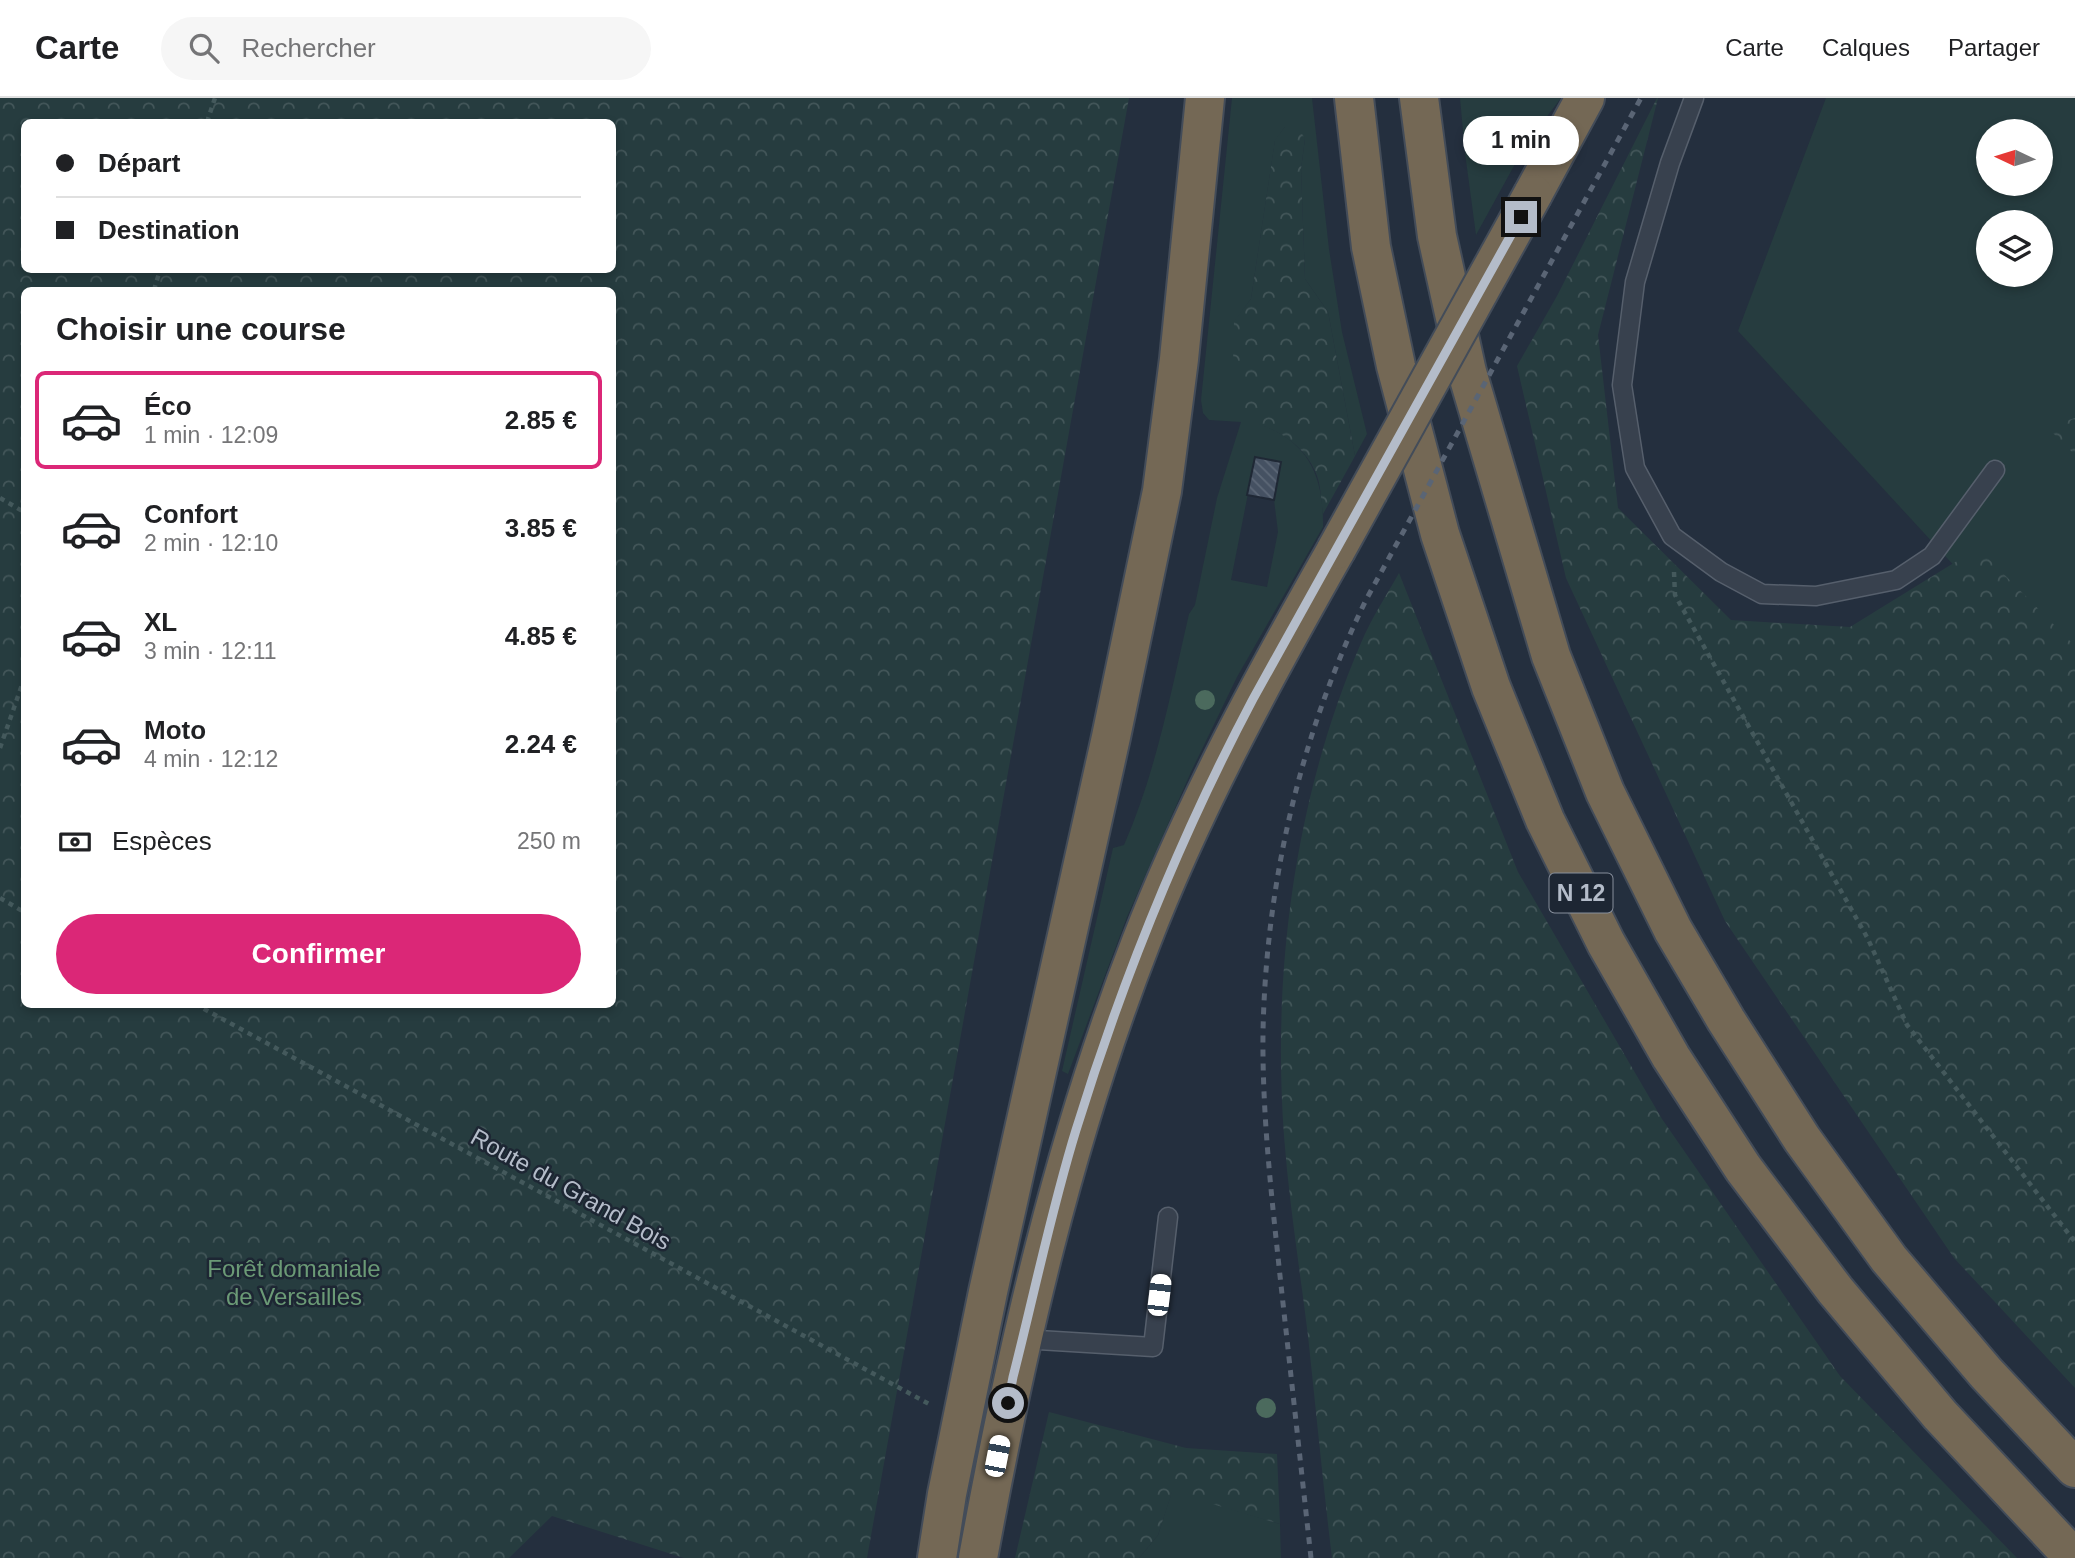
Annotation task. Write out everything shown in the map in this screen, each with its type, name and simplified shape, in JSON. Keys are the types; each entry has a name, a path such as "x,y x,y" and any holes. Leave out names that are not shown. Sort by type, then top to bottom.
{"highway":[{"path":"937,1558 947,1494 988,1292 1111,737 1162,491 1179,359 1205,98"},
{"name":"N 12","path":"1354,98 1371,247 1396,366 1437,521 1491,687 1551,832 1606,943 1671,1057 1743,1168 1835,1290 1940,1415 2074,1558"},
{"name":"N 12","path":"1419,98 1437,236 1467,372 1551,656 1605,792 1672,930 1802,1139 1889,1259 1986,1373 2075,1468"},
{"path":"978,1558 1013,1377 1075,1133 1142,940 1192,821 1226,751 1585,98"}],"lane":[{"path":"1694,98 1670,163 1635,282 1622,385 1635,468 1672,536 1721,572 1762,594 1816,596 1896,580 1932,556 1995,470"},
{"path":"1023,1339 1153,1347 1168,1217"}],"path":[{"path":"208,119 215,98"},
{"path":"0,498 21,510"},
{"path":"1672,536 1675,595 1868,939 1907,1025 2075,1242"},
{"path":"0,748 21,688"},
{"path":"0,898 21,910"},
{"name":"Route du Grand Bois","path":"202,1008 931,1404"}],"green space":[{"name":"Forêt domaniale de Versailles","path":"0,98 1129,98 867,1558 684,1558 552,1516 509,1558 0,1558"},
{"path":"1232,98 1312,98 1329,249 1342,332 1367,434 1355,456 1328,312 1305,279 1301,169 1305,138 1285,127 1275,141 1251,299 1234,322 1253,422 1286,438 1299,448 1308,460 1320,490 1323,527 1237,677 1191,772 1127,917 1068,1074 1062,1071 1113,848 1124,845 1154,760 1189,614 1195,605 1217,498 1241,422 1209,420 1203,413 1201,400","holes":["1255,458 1281,462 1274,500 1278,532 1267,587 1231,580"]},
{"path":"1460,98 1561,98 1526,144 1476,235 1465,153"},
{"path":"1657,98 1598,335 1618,508 1731,620 1850,627 1978,548 2075,646 2075,1388 1954,1258 1725,921 1566,578 1517,366 1557,296"},
{"path":"1826,98 2075,98 2075,697 1738,331"},
{"path":"1285,127 1297,127 1305,138 1301,169 1305,279 1328,312 1355,456 1323,514 1317,476 1302,451 1274,430 1241,421 1247,380 1233,366 1234,321 1251,299 1275,140"},
{"path":"2075,418 2075,455 2047,427"},
{"path":"1399,573 1518,872 1662,1119 1840,1376 2017,1558 1332,1558 1284,1136 1281,1074 1286,948 1293,885 1319,761 1338,701 1361,643"},
{"path":"1049,1412 1186,1448 1277,1454 1280,1524 1172,1492 1158,1535 1139,1558 1015,1558"},
{"path":"1172,1491 1280,1524 1281,1558 1139,1558 1158,1535"}],"building":[{"path":"1255,457 1281,462 1274,500 1247,495"}],"railway":[{"path":"1311,1558 1271,1190 1263,1064 1271,920 1291,809 1323,701 1367,598 1641,98"}],"route":[{"path":"1008,1403 1075,1133 1120,999 1174,863 1253,699 1521,217"}]}
